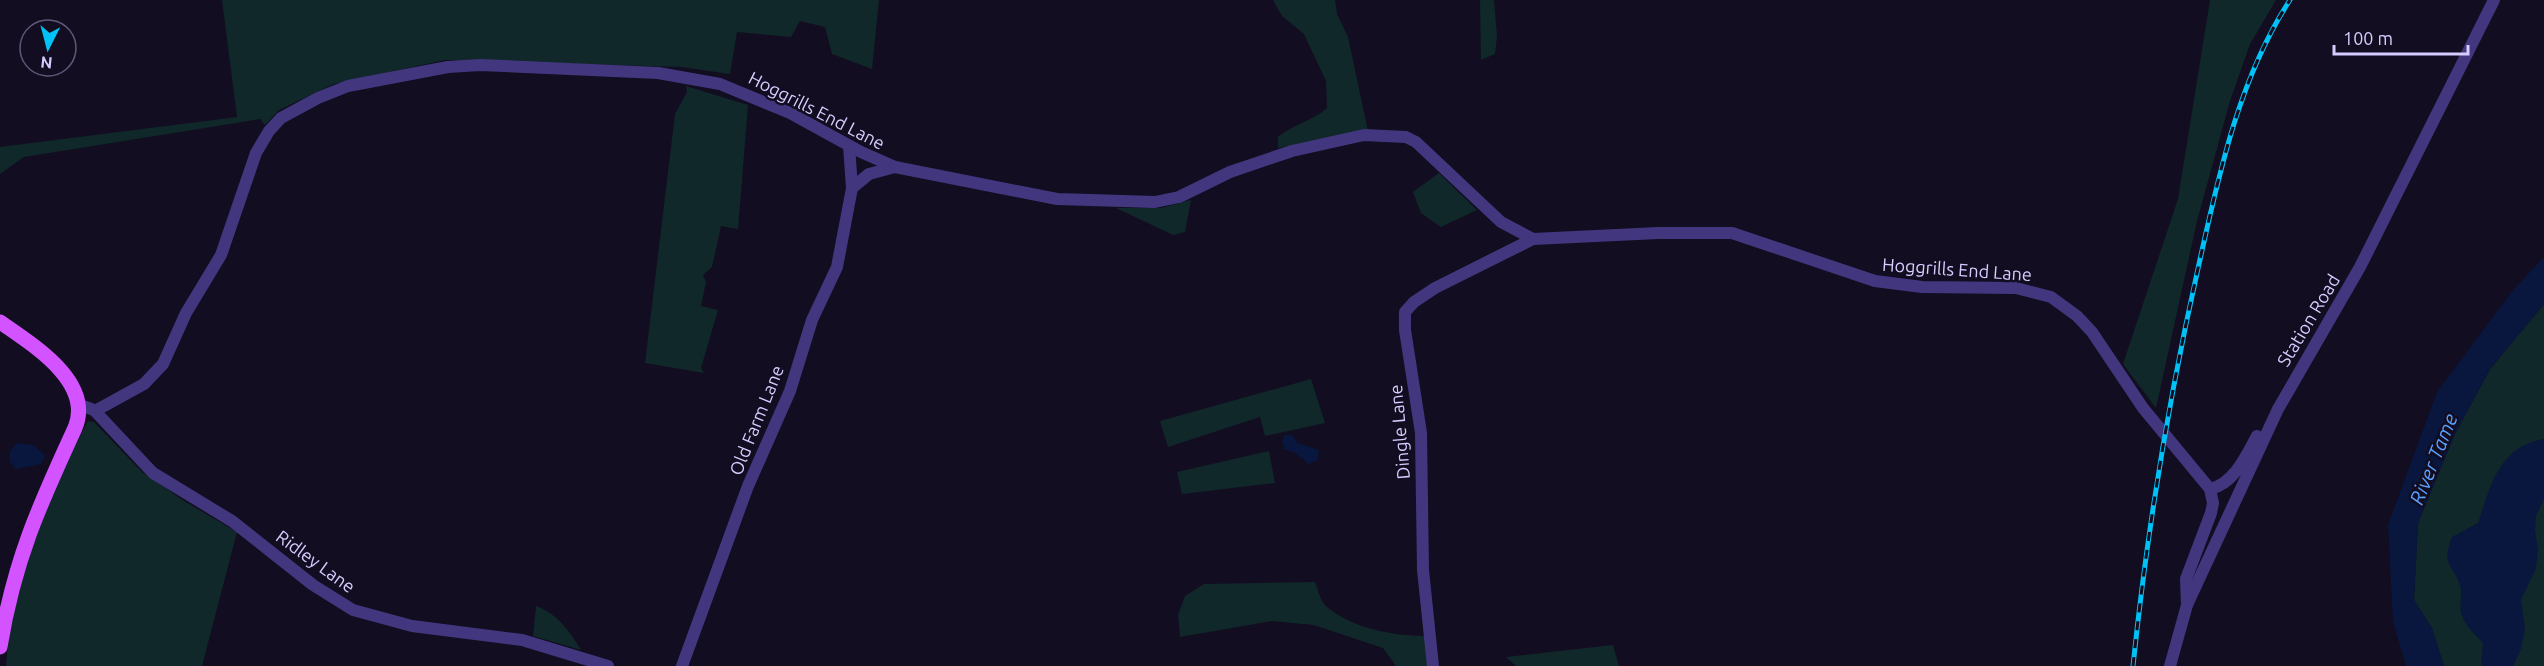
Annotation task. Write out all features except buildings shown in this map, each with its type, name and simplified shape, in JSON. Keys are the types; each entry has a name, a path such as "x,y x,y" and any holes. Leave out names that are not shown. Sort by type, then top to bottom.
{"main road":[{"path":"0,322 56,367 75,390 80,405 75,428 42,499 20,554 9,595 0,647"}],"street":[{"name":"Station Road","path":"2170,666 2187,605 2278,409 2360,267 2494,0"},
{"name":"Hoggrills End Lane","path":"95,411 144,384 163,364 190,305 221,255 252,161 269,130 289,113 348,86 461,65 658,73 720,84 751,94 849,146 895,167 1039,197 1115,203 1155,202 1184,195 1230,172 1267,158 1345,139 1392,135 1416,142 1475,200 1512,230 1533,239 1658,233 1732,233 1875,281 1922,287 2028,290 2051,297 2077,316 2151,417 2210,489"},
{"name":"Old Farm Lane","path":"683,665 747,486 790,391 812,320 837,267 852,188 849,146"},
{"path":"852,188 869,174 895,167"},
{"path":"1505,255 1512,230"},
{"name":"Dingle Lane","path":"1433,666 1423,570 1421,433 1404,317 1408,308 1423,296 1533,239"},
{"name":"Ridley Lane","path":"80,405 95,411 153,473 232,521 328,596 353,610 412,626 522,640 608,666"},
{"path":"2187,605 2186,579 2211,513 2213,503 2210,489 2218,488 2233,475 2266,422 2278,409"}],"green space":[{"path":"222,0 879,0 872,69 832,54 825,27 800,21 791,37 737,32 730,74 681,67 445,60 334,84 279,110 265,125 260,119 24,157 0,174 0,147 237,117"},
{"path":"1273,0 1335,0 1337,14 1348,37 1368,131 1278,148 1278,137 1327,108 1326,81 1304,34 1282,16"},
{"path":"1480,0 1494,0 1497,36 1495,54 1481,60"},
{"path":"2210,0 2276,0 2250,44 2230,101 2197,221 2156,408 2123,364 2178,199"},
{"path":"686,86 748,105 738,229 721,226 712,267 703,275 706,282 701,306 718,310 701,368 704,373 645,363 675,114 687,92"},
{"path":"1439,173 1477,210 1441,227 1421,213 1413,192"},
{"path":"1191,200 1185,232 1173,235 1116,208 1161,208"},
{"path":"2544,304 2544,666 2444,666 2432,628 2414,600 2418,523 2455,434 2490,369"},
{"path":"1311,379 1325,423 1265,436 1260,417 1168,447 1160,421"},
{"path":"88,421 94,422 142,472 184,501 237,532 202,666 6,666 14,602 27,555 55,486"},
{"path":"1269,451 1275,483 1182,494 1177,472"},
{"path":"1315,582 1325,605 1348,620 1387,632 1425,636 1428,666 1396,666 1383,648 1314,625 1272,621 1180,637 1178,615 1185,596 1204,584"},
{"path":"536,606 557,618 581,650 533,636"},
{"path":"1613,645 1619,666 1516,666 1506,657"}],"water":[{"name":"River Tame","path":"2544,257 2544,304 2490,369 2455,434 2418,523 2414,600 2432,628 2444,666 2406,666 2393,622 2388,525 2437,392 2513,290"},
{"path":"1285,435 1292,435 1298,443 1319,450 1318,460 1309,464 1295,453 1284,449 1282,441"},
{"path":"2544,439 2544,499 2536,516 2535,530 2538,550 2536,568 2521,600 2525,628 2521,649 2513,666 2481,666 2483,643 2462,617 2461,588 2449,564 2447,554 2452,537 2478,523 2492,482 2506,459 2528,443"},
{"path":"17,443 34,445 45,456 41,464 16,469 9,461 10,451"}],"railway":[{"path":"2133,666 2152,515 2169,414 2214,196 2244,94 2272,30 2290,0"}]}
